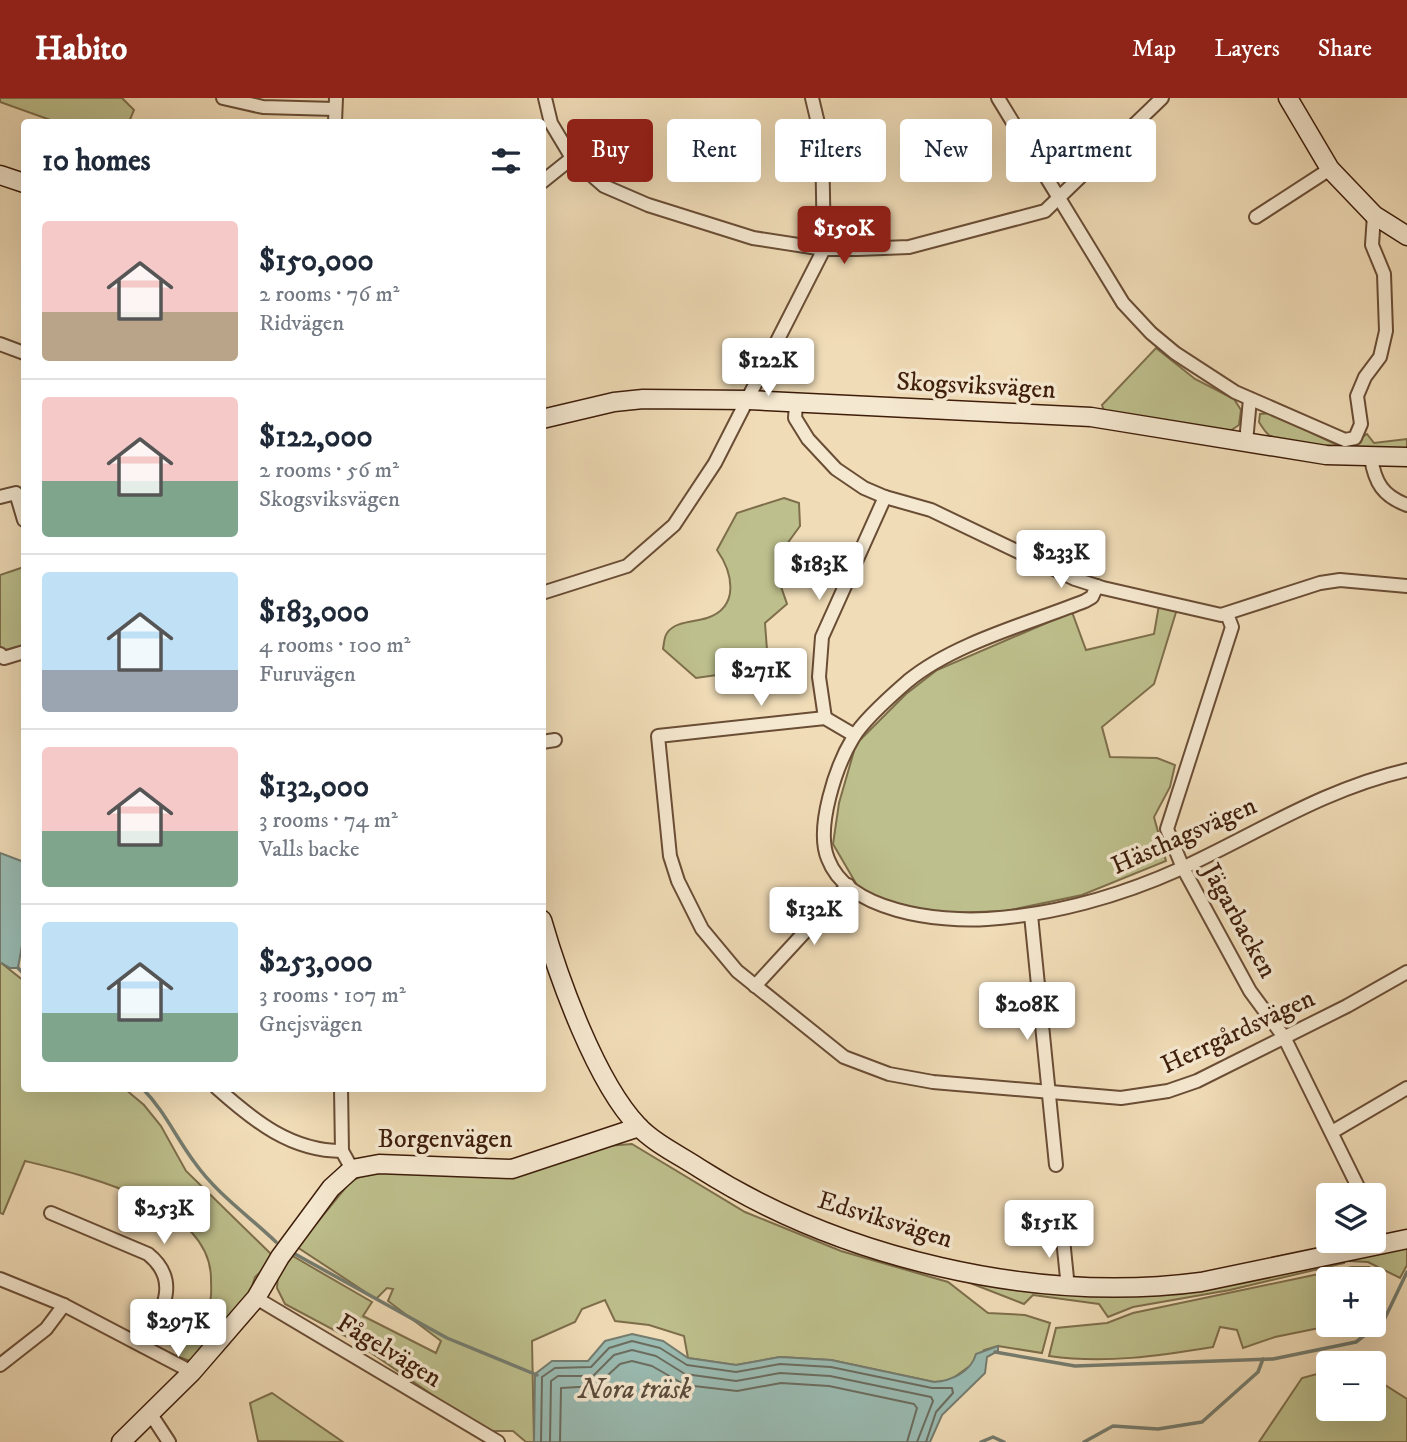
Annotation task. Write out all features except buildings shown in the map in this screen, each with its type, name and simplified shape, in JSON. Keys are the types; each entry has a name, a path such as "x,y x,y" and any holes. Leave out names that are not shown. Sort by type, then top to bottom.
{"street":[{"path":"223,98 263,107 335,103"},
{"path":"545,98 551,123 567,150"},
{"path":"546,592 627,566 674,526 715,463 749,400 824,249 822,140 812,98"},
{"path":"998,98 1060,196 1102,271 1132,313 1175,353 1250,399 1336,438 1355,438 1361,424 1357,396 1380,357 1386,331 1384,274 1372,245 1374,215"},
{"path":"599,182 648,205 753,238 824,249 909,247 1045,211 1162,98"},
{"path":"1288,98 1330,169 1374,215 1406,234"},
{"path":"546,179 567,162"},
{"path":"1256,216 1330,169"},
{"path":"0,175 21,182"},
{"path":"0,344 21,352"},
{"name":"Skogsviksvägen","path":"546,418 633,400 676,397 749,400 1091,417 1326,455 1407,457"},
{"path":"1246,442 1250,399"},
{"path":"796,404 795,418 808,439 836,469 885,497 932,510 1051,568 1097,586 1227,614 1320,583 1340,580 1407,586"},
{"path":"1371,458 1374,477 1381,490 1407,505"},
{"path":"0,497 16,493 21,510"},
{"path":"854,735 825,718 819,677 821,636 885,497"},
{"name":"Hästhagsvägen","path":"1097,586 1092,597 1085,601 949,655 925,669 907,682 854,735 840,764 823,828 828,861 848,885 885,906 947,920 1031,915 1140,886 1183,868 1328,794 1407,770"},
{"name":"Jägarbacken","path":"1227,614 1232,627 1167,830 1183,868 1250,991 1284,1037 1356,1183"},
{"path":"0,654 4,658 21,653"},
{"name":"Herrgårdsvägen","path":"825,718 658,736 670,856 678,881 702,929 737,971 844,1057 889,1074 933,1082 1121,1098 1168,1091 1197,1082 1407,972"},
{"path":"755,986 848,885"},
{"path":"1031,915 1056,1165"},
{"name":"Edsviksvägen","path":"546,933 559,975 580,1024 607,1078 639,1127 724,1184 803,1223 877,1248 963,1271 1068,1288 1191,1283 1338,1253"},
{"path":"1332,1132 1407,1088"},
{"path":"221,1092 249,1117 279,1135 319,1151 342,1151"},
{"path":"341,1092 342,1151 352,1169"},
{"name":"Borgenvägen","path":"121,1442 192,1372 256,1298 331,1188 352,1169 379,1164 512,1169 639,1127"},
{"path":"51,1213 135,1248 159,1263 166,1276 164,1304 143,1346"},
{"path":"1062,1229 1068,1288"},
{"name":"Edsviksvägen","path":"1386,1243 1407,1240"},
{"path":"0,1279 64,1305 192,1372"},
{"name":"Fågelvägen","path":"256,1298 498,1442"},
{"path":"0,1365 46,1329 64,1305"},
{"path":"150,1413 169,1442"}],"green space":[{"path":"0,98 122,98 134,110 130,119 48,119 0,102"},
{"path":"1156,348 1195,379 1234,399 1241,410 1239,425 1230,431 1105,414 1102,405"},
{"path":"1270,413 1335,444 1347,445 1367,434 1374,443 1407,439 1407,448 1336,448 1280,439 1269,435 1259,422 1260,414"},
{"path":"784,498 799,503 800,526 776,559 776,572 787,604 765,623 767,650 738,672 696,678 663,649 666,635 675,626 707,618 725,606 729,598 730,579 717,550 737,513"},
{"path":"21,568 21,646 6,650 0,647 0,575"},
{"path":"1159,605 1177,609 1154,684 1102,727 1110,757 1157,758 1175,765 1170,787 1154,817 1166,861 1082,895 1006,911 948,913 896,908 861,892 833,844 839,803 856,744 906,694 937,670 1072,612 1086,650 1154,634"},
{"path":"0,962 21,979 21,1092 129,1092 144,1105 161,1126 186,1171 272,1255 266,1267 255,1277 250,1293 193,1362 176,1356 207,1308 211,1296 211,1280 206,1254 191,1231 168,1213 140,1197 110,1185 25,1161 3,1214 0,1213"},
{"path":"632,1144 745,1212 841,1251 948,1282 988,1313 1025,1315 1050,1323 1042,1353 998,1346 984,1350 974,1363 949,1381 934,1382 831,1360 780,1357 736,1365 688,1358 684,1336 649,1325 615,1321 605,1300 582,1309 575,1322 532,1341 534,1442 526,1442 513,1431 485,1431 351,1339 285,1304 277,1288 278,1275 291,1255 372,1302 363,1316 436,1353 441,1341 388,1301 393,1289 387,1288 376,1299 297,1247 351,1181 368,1173 493,1174 605,1146"},
{"path":"1407,1245 1407,1265 1400,1278 1386,1271 1386,1267 1349,1261 1348,1257 1386,1253 1386,1249"},
{"path":"1343,1257 1344,1263 1316,1267 1316,1270 1230,1290 1133,1307 1108,1317 1099,1304 1033,1295 1024,1304 947,1274 1059,1293"},
{"path":"1316,1275 1316,1329 1275,1337 1243,1348 1237,1330 1220,1327 1213,1347 1111,1359 1049,1356 1056,1328 1107,1323 1133,1313"},
{"path":"1316,1374 1316,1421 1386,1421 1386,1386 1407,1399 1407,1442 1259,1442 1302,1378"},
{"path":"272,1393 343,1442 258,1441 250,1403"}],"water":[{"path":"0,853 21,861 21,951 18,968 10,968 0,962"},
{"name":"Nora träsk","path":"632,1334 663,1341 688,1358 736,1365 780,1357 831,1360 934,1382 947,1380 965,1371 976,1354 998,1346 998,1351 987,1357 985,1373 942,1415 930,1442 534,1442 535,1374 552,1361 588,1361 605,1341"}],"waterway":[{"path":"18,968 21,971"},
{"path":"145,1092 204,1174 223,1195 276,1242"},
{"path":"295,1254 447,1338 537,1375"},
{"path":"995,1352 1075,1366 1273,1359 1356,1342 1384,1320 1407,1272"},
{"path":"1084,1442 1113,1426 1158,1429 1202,1422 1258,1372 1263,1359"},
{"path":"981,1442 993,1437 1004,1442"}]}
